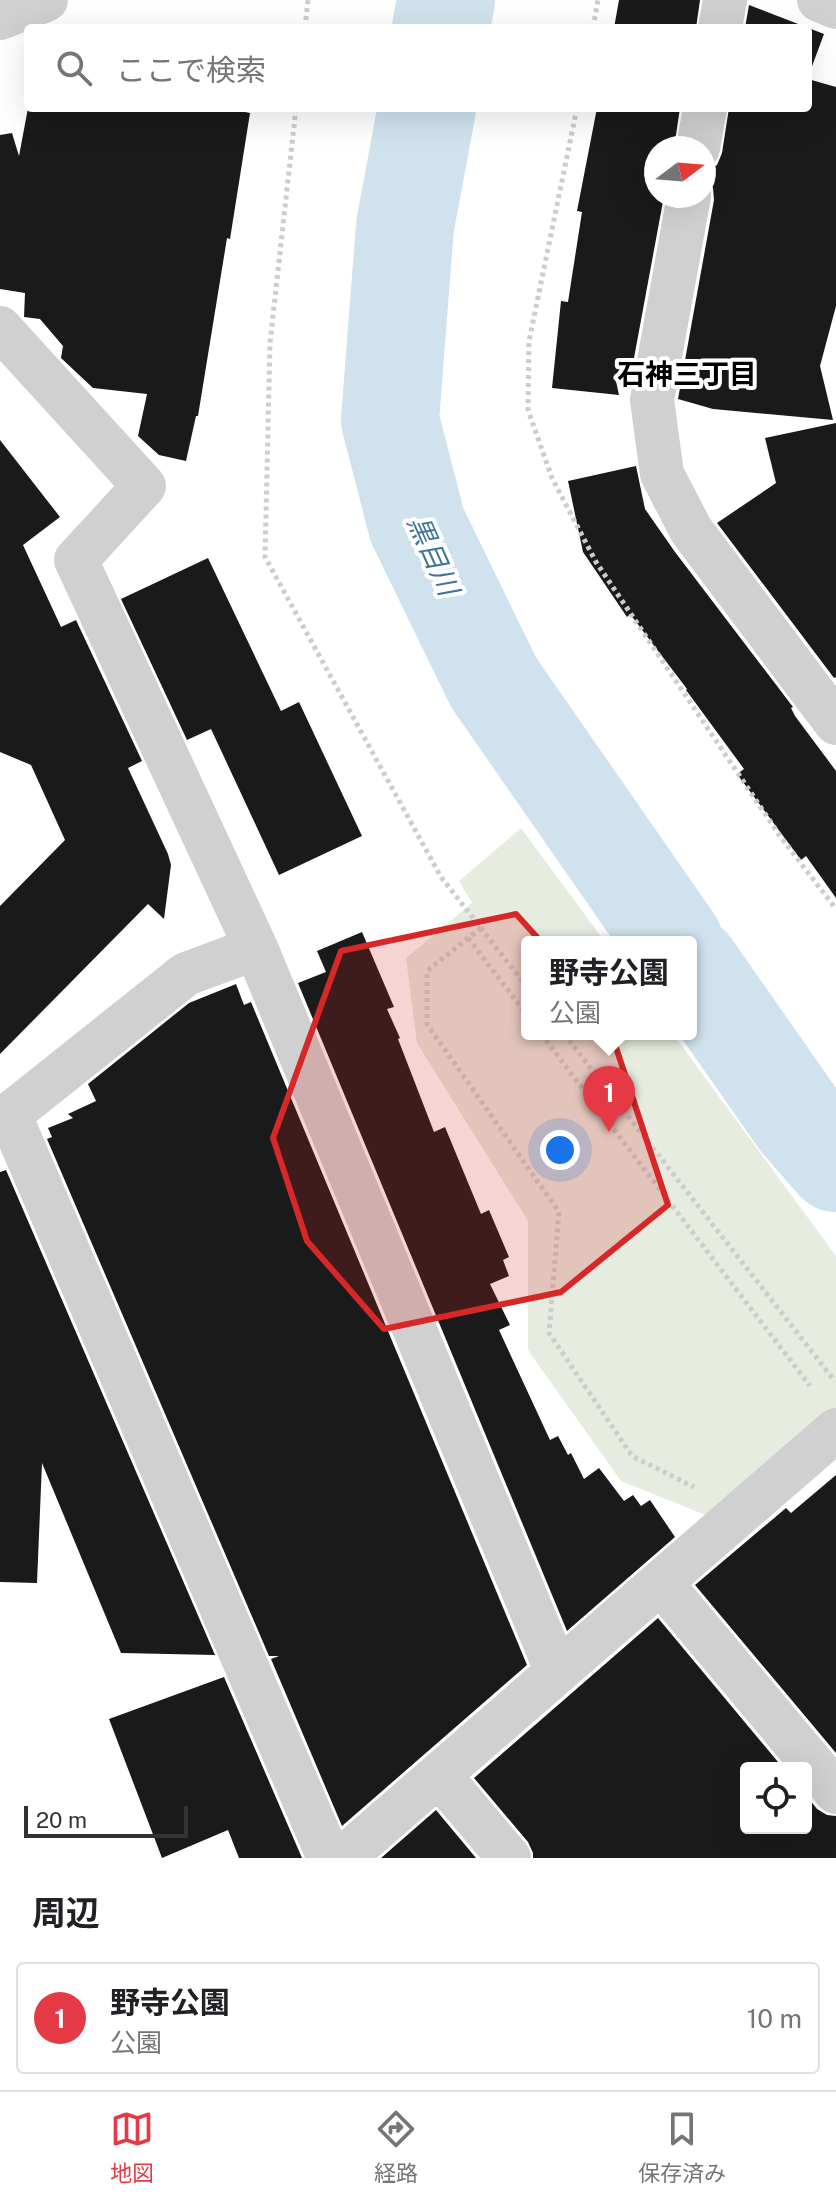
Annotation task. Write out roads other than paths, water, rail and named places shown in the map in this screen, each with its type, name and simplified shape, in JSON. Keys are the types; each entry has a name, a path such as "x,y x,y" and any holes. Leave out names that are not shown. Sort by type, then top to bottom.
{"street":[{"path":"0,18 46,0"},
{"path":"721,24 725,0"},
{"path":"819,0 836,7"},
{"path":"700,136 704,112"},
{"path":"687,208 652,400 662,474 691,530 836,723"},
{"path":"0,328 144,486 76,560 256,948 557,1672"},
{"path":"256,948 186,974 5,1119 329,1858"},
{"path":"343,1858 742,1512 826,1413"},
{"path":"661,1583 836,1792"},
{"path":"439,1775 509,1858"}],"waterway":[{"name":"黒目川","path":"442,24 446,0"},
{"name":"黒目川","path":"426,112 405,226 390,420 417,525 494,683 670,936"},
{"name":"黒目川","path":"697,975 800,1122 836,1163"}],"place":[{"name":"野寺公園","path":"609,1132"}],"district":[{"name":"石神三丁目","path":"687,373"}]}
